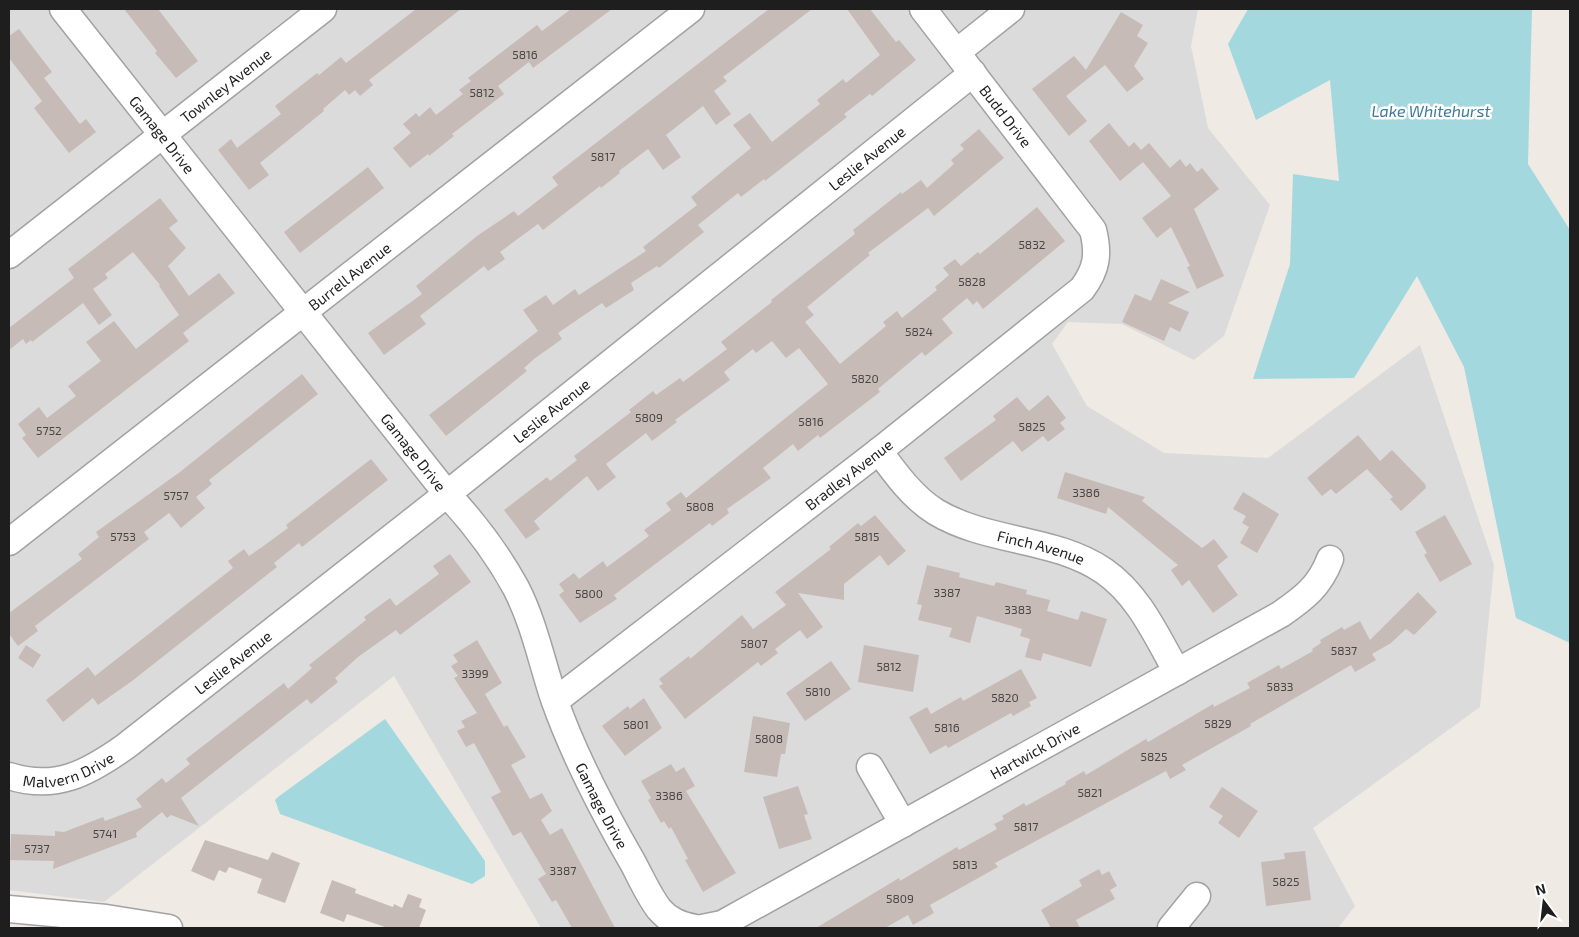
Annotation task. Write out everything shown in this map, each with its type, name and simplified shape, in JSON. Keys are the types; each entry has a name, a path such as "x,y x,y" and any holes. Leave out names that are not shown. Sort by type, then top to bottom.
{"street":[{"name":"Gamage Drive","path":"64,9 302,312 489,544 516,589 528,616 555,701 580,763 617,836 659,909 676,923 696,928"},
{"name":"Townley Avenue","path":"9,255 323,9"},
{"name":"Burrell Avenue","path":"9,542 690,9"},
{"name":"Budd Drive","path":"923,9 1088,223"},
{"path":"957,52 1011,9"},
{"name":"Leslie Avenue","path":"126,746 447,494 973,73"},
{"name":"Bradley Avenue","path":"555,701 879,451 1082,289 1091,277 1097,263 1098,248 1088,223"},
{"name":"Finch Avenue","path":"879,451 898,477 936,512 973,527 1047,547 1082,559 1104,571 1124,588 1140,608 1177,672"},
{"name":"Hartwick Drive","path":"712,926 903,824 1177,672 1305,598 1325,574 1330,560"},
{"name":"Malvern Drive","path":"9,776 33,782 56,781 74,777 126,746"},
{"path":"870,767 903,824"},
{"path":"1171,928 1197,896"},
{"path":"9,909 106,918 169,928"}],"shaded area":[{"path":"9,9 1198,9 1191,46 1208,128 1270,205 1224,336 1194,360 1122,324 1068,322 1052,344 1087,406 1164,453 1268,458 1420,345 1494,565 1480,707 1313,828 1355,906 1338,928 541,928 394,676 104,902 9,890"}],"water":[{"name":"Lake Whitehurst","path":"1248,9 1532,9 1528,164 1570,230 1570,643 1516,618 1464,367 1417,276 1354,378 1253,379 1290,264 1293,174 1339,181 1330,80 1256,120 1228,44"},
{"path":"385,719 485,861 485,876 472,884 280,814 275,800 278,797"}],"building":[{"path":"124,9 158,9 198,61 176,78 155,53 157,51"},
{"path":"416,9 461,9 369,80 373,85 360,96 355,90 349,95 345,90 323,109 324,111 260,163 269,175 249,190 218,150 231,139 237,148 281,114 275,106 317,73 319,75 341,57 346,63"},
{"path":"571,9 612,9 533,68 529,62 498,86 504,94 452,134 454,136 429,156 428,154 410,168 393,148 411,133 403,124 416,113 419,117 430,107 436,115 463,94 459,90 471,81 468,78 537,25 542,31"},
{"path":"769,9 812,9 723,77 727,81 714,91 731,114 716,125 703,106 666,135 681,157 663,170 648,149 619,171 620,173 601,188 600,186 543,230 538,224 500,252 505,259 488,271 484,266 420,316 426,324 384,355 368,333 422,294 416,286 477,236 514,211 518,216 558,185 552,177"},
{"path":"847,9 870,9 896,42 899,40 916,60 872,96 870,94 844,114 847,117 765,181 764,179 741,197 738,193 698,225 704,232 659,268 657,266 631,283 634,290 606,308 602,303 558,333 562,339 534,359 524,368 527,371 446,436 429,415 538,331 523,310 546,295 553,305 575,289 579,295 646,251 643,247 697,205 691,197 751,148 733,125 750,113 772,142 820,104 817,100 843,79 846,83 880,55"},
{"path":"1121,12 1143,25 1137,36 1148,43 1134,66 1144,79 1127,92 1105,65 1066,96 1087,121 1069,136 1032,89 1074,56 1086,70"},
{"path":"19,29 52,72 44,78 80,124 86,119 96,132 69,153 34,108 42,101 9,58 9,36"},
{"path":"1109,123 1129,147 1134,142 1141,150 1149,143 1170,168 1180,159 1186,167 1190,163 1197,172 1202,168 1219,189 1194,209 1224,276 1197,289 1187,267 1190,266 1171,227 1157,238 1142,218 1171,196 1143,162 1120,181 1089,141"},
{"path":"979,129 1004,158 934,216 928,208 868,253 870,255 807,307 814,315 805,322 840,364 886,326 883,322 897,311 902,318 937,290 935,287 949,275 943,268 955,259 961,266 978,252 980,254 1037,207 1065,241 983,309 977,301 973,305 967,298 942,319 953,333 925,356 922,352 878,389 880,392 820,438 818,435 798,451 793,444 763,468 771,478 727,509 729,513 712,526 710,523 614,595 617,599 580,623 559,595 564,591 559,584 574,573 579,579 603,561 607,567 649,536 644,530 671,510 666,503 681,492 686,498 828,384 799,348 786,358 772,341 756,353 753,349 724,372 730,380 675,420 677,422 652,441 646,433 606,464 616,477 598,491 587,476 534,521 540,529 526,539 504,510 547,477 550,481 577,460 574,456 631,412 629,410 653,391 656,395 680,378 683,382 727,349 721,342 855,234 853,230 901,192 902,194 921,180 927,188 954,164 951,160 964,149 960,145"},
{"path":"368,167 384,188 300,253 284,232"},
{"path":"160,198 178,221 169,228 186,248 168,266 189,296 219,273 235,293 183,333 189,341 38,458 22,438 26,435 18,424 39,407 47,418 76,396 68,386 101,361 86,342 114,321 136,349 179,315 160,285 133,252 105,274 108,278 93,289 112,315 99,325 83,303 32,342 31,340 26,344 23,339 9,350 9,328 74,278 68,269"},
{"path":"1161,279 1190,292 1168,303 1189,312 1180,332 1170,327 1164,341 1122,322 1135,294 1151,301"},
{"path":"302,374 318,394 209,480 212,484 196,497 205,508 181,528 169,513 144,532 149,539 35,626 38,631 18,646 9,634 9,613 82,559 78,554 99,537 96,532 180,472"},
{"path":"1048,395 1066,418 1060,423 1065,429 1048,442 1043,436 1022,452 1013,441 961,481 944,458 996,420 993,416 1017,397 1029,411"},
{"path":"1358,435 1380,461 1392,450 1425,484 1426,488 1401,511 1390,499 1393,497 1367,469 1336,494 1331,489 1322,496 1307,478"},
{"path":"371,459 388,480 302,547 299,543 274,563 277,567 132,681 98,705 93,698 63,722 46,700 88,667 95,676 233,568 228,561 244,549 249,556 262,547 288,528 286,525"},
{"path":"1065,472 1145,497 1142,501 1202,548 1214,539 1228,557 1217,566 1238,595 1213,613 1189,580 1182,586 1171,570 1178,565 1108,507 1106,514 1057,498"},
{"path":"1243,492 1279,514 1257,553 1240,543 1249,527 1242,523 1246,516 1233,509"},
{"path":"875,515 906,551 888,566 880,555 844,584 844,600 798,593 823,627 807,639 800,630 775,649 778,653 761,666 758,662 685,719 659,686 663,684 659,679 689,656 690,659 742,615 753,629 786,605 775,592 831,549 829,547 858,523 861,526"},
{"path":"1445,515 1472,564 1440,582 1424,555 1427,553 1415,532"},
{"path":"450,554 471,582 400,635 396,630 358,657 335,678 338,682 311,704 307,699 181,798 199,826 171,815 167,818 162,812 136,833 137,837 53,869 54,861 10,860 11,834 55,836 55,831 64,832 103,817 105,821 142,807 136,799 162,778 166,783 190,764 186,759 284,683 288,689 312,668 309,665 366,620 364,617 390,598 396,606 439,574 433,566"},
{"path":"927,565 960,573 959,577 994,586 996,582 1027,590 1026,594 1050,600 1047,611 1078,620 1081,611 1107,619 1091,667 1043,653 1041,661 1025,657 1030,639 1020,636 1022,629 977,616 970,643 949,637 952,628 918,620 922,605 917,604"},
{"path":"1418,592 1437,612 1414,635 1406,629 1391,643 1372,654 1376,660 1355,672 1351,665 1250,724 1251,726 1182,765 1186,770 1170,779 1166,771 995,863 998,867 930,905 934,913 913,925 908,915 885,928 816,928 899,878 900,881 957,847 959,850 997,829 994,824 1004,819 1002,816 1024,803 1026,806 1066,784 1065,782 1084,771 1086,775 1146,739 1148,742 1213,704 1214,707 1250,688 1247,683 1279,665 1281,669 1313,651 1312,649 1321,643 1320,640 1342,627 1344,630 1360,621 1370,640"},
{"path":"477,640 502,683 485,694 504,727 507,725 526,757 511,765 530,799 542,793 552,811 541,820 550,835 562,828 615,928 572,928 556,900 552,902 538,879 546,874 521,832 513,836 491,797 501,792 474,743 466,747 457,731 465,727 461,721 477,713 454,678 458,676 451,666 458,662 453,655"},
{"path":"26,645 41,655 33,668 18,658"},
{"path":"864,645 919,655 913,692 858,682"},
{"path":"831,661 851,689 805,721 786,693"},
{"path":"1021,669 1037,698 1029,702 1031,706 1013,716 1011,713 948,748 946,745 930,754 909,717 927,707 931,714 961,697 963,701"},
{"path":"644,698 662,728 625,756 602,726 628,706 630,709"},
{"path":"753,716 790,723 785,754 781,754 777,777 744,772"},
{"path":"671,764 676,772 684,767 695,786 686,791 736,873 703,892 685,860 688,859 671,827 669,829 664,821 661,823 648,800 651,798 641,781"},
{"path":"798,786 808,814 804,815 812,839 779,849 763,797"},
{"path":"1222,787 1258,811 1239,838 1218,823 1223,816 1209,807"},
{"path":"205,840 268,860 272,852 300,863 285,903 257,893 262,879 229,867 226,873 219,870 214,881 191,871"},
{"path":"1305,851 1311,900 1266,906 1261,862 1285,859 1284,853"},
{"path":"1099,869 1102,875 1109,871 1117,886 1110,890 1115,899 1076,920 1080,928 1051,928 1041,910 1082,886 1079,880"},
{"path":"332,880 356,889 355,893 393,907 394,904 402,908 408,894 422,899 419,907 426,910 419,928 388,928 347,914 344,922 320,913"}]}
